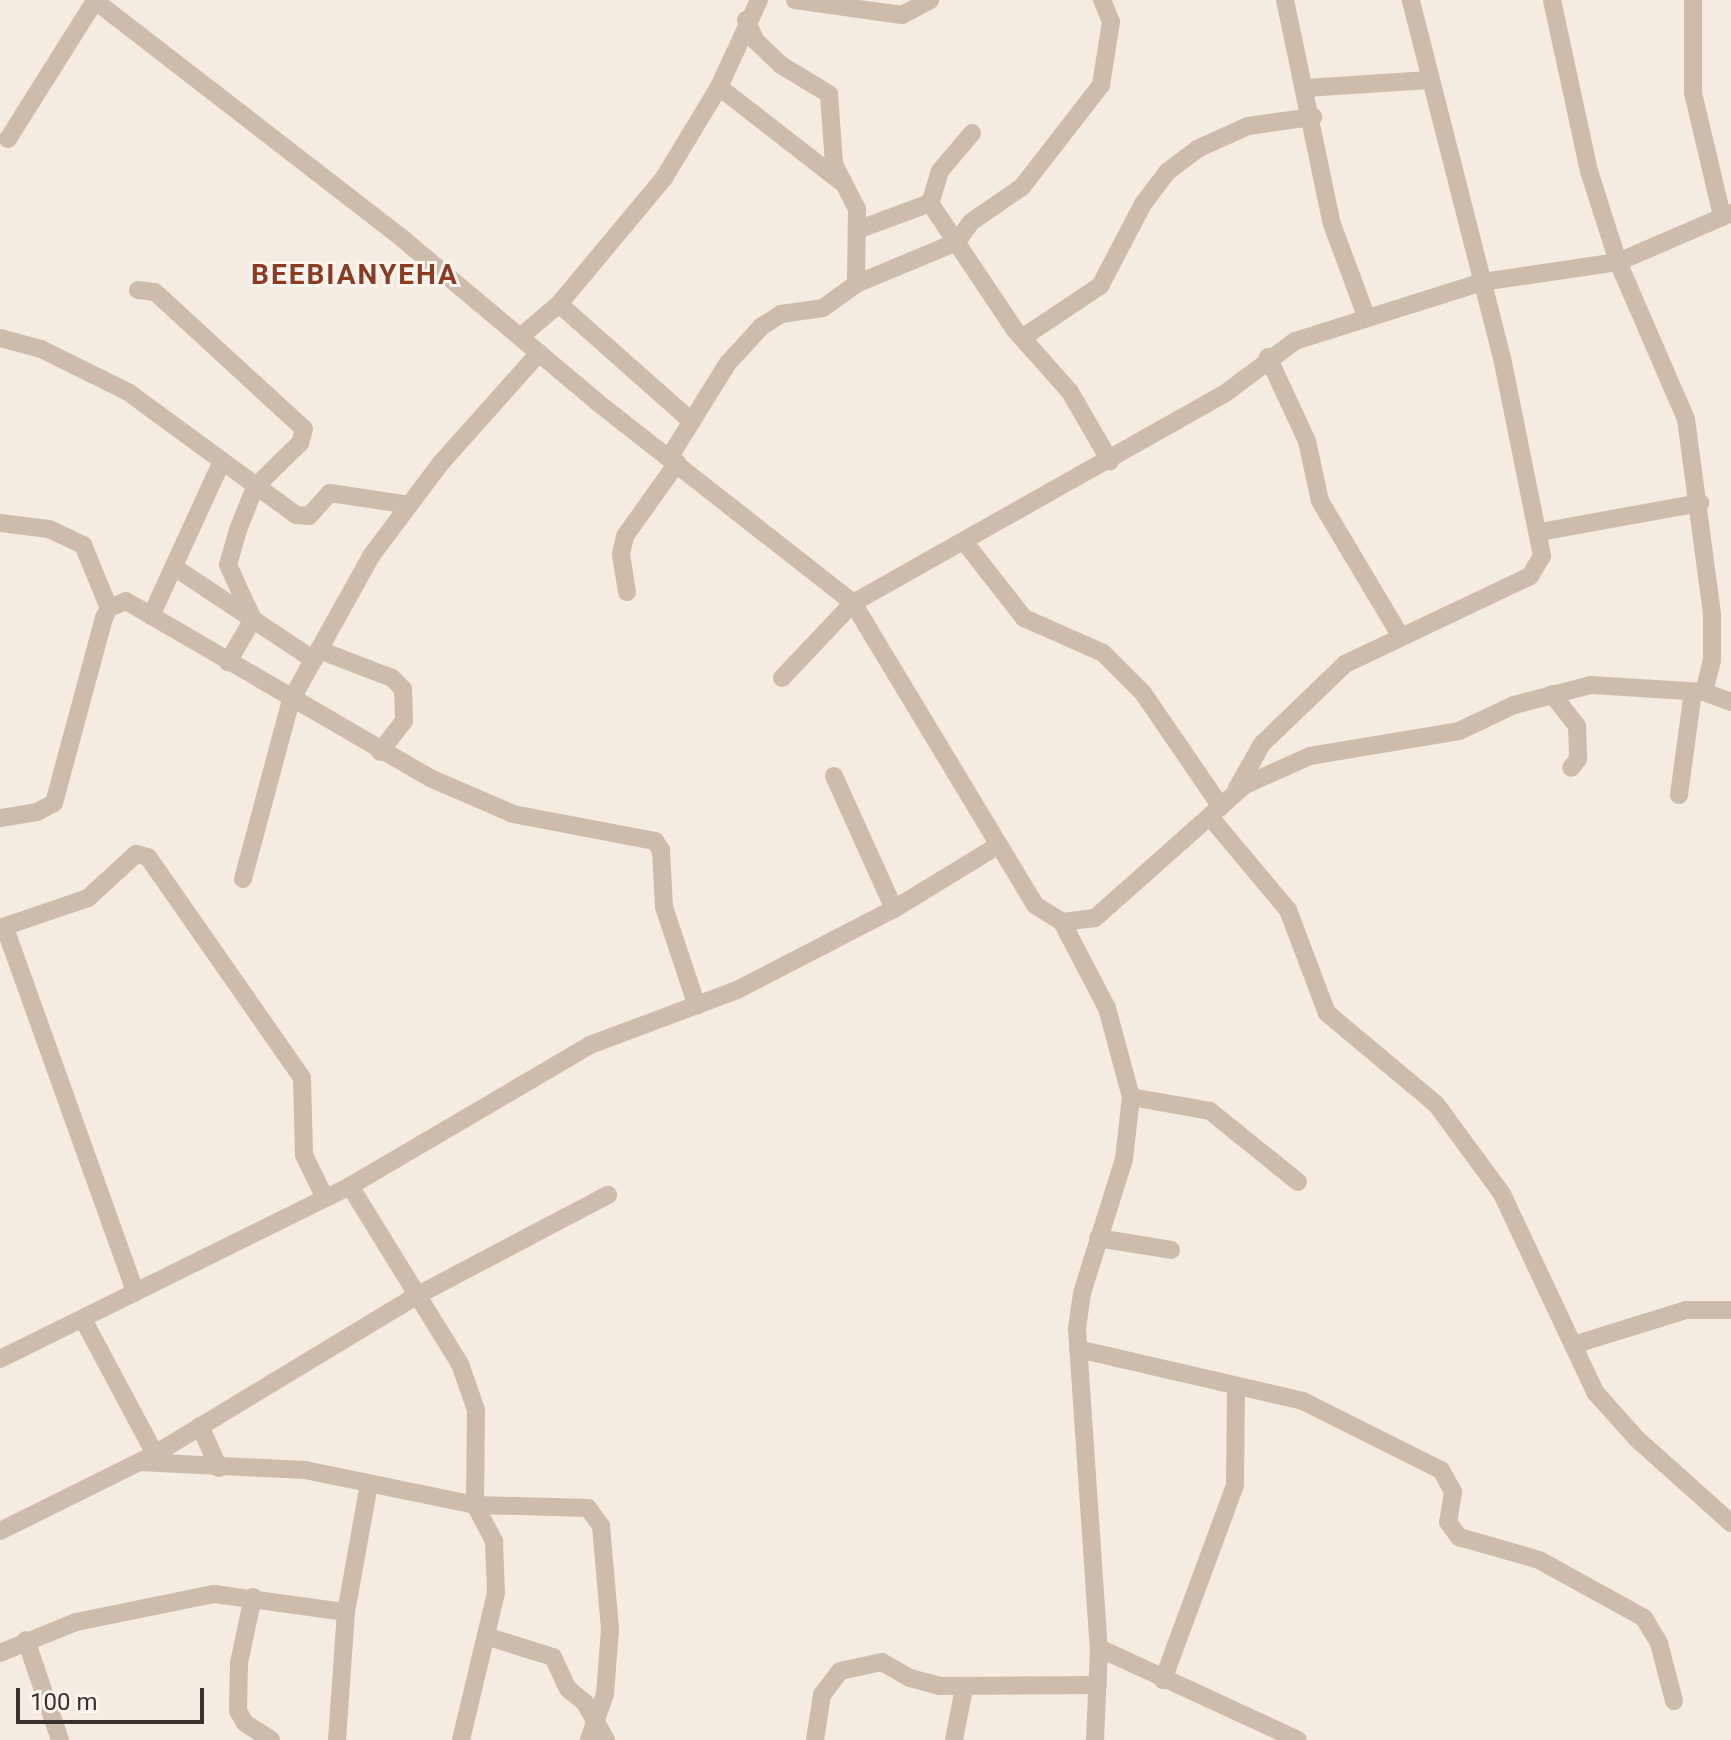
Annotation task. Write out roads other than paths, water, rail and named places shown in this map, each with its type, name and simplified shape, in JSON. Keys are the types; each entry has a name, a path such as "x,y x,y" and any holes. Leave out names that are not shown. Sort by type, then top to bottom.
{"street":[{"path":"8,139 95,0 403,239 539,353 853,603 1035,905 1062,922 1107,1008 1131,1097 1124,1159 1082,1293 1078,1349 1099,1648 1095,1740"},
{"path":"795,0 902,15 930,0"},
{"path":"627,592 621,554 625,536 673,460 690,420 728,363 762,326 781,314 823,308 856,284 957,242 971,222 1022,187 1101,85 1111,22 1102,0"},
{"path":"1285,0 1313,117 1332,224 1366,316"},
{"path":"1221,808 1262,744 1345,664 1400,635 1530,576 1542,556 1540,532 1482,282 1411,0"},
{"path":"1552,0 1585,157 1618,262 1686,419 1700,503 1712,615 1712,660 1699,692 1679,795"},
{"path":"782,678 853,603 966,544 1110,461 1227,392 1268,357 1313,333 1482,282 1618,262 1727,214 1693,93 1693,0"},
{"path":"750,6 756,41 781,65 829,94 834,164 857,209 856,284"},
{"path":"520,337 559,304 664,178 719,87 750,6"},
{"path":"1306,88 1429,80"},
{"path":"719,87 846,185"},
{"path":"1022,338 1100,286 1143,204 1167,172 1197,149 1248,126 1313,117"},
{"path":"930,203 940,171 972,133"},
{"path":"930,203 1022,338 1070,392 1110,461"},
{"path":"857,230 930,203"},
{"path":"138,290 155,292 304,429 300,443 255,487 228,565 253,619"},
{"path":"559,304 690,420"},
{"path":"0,338 41,349 128,392 255,487 303,517 330,493 409,505"},
{"path":"243,879 291,700 371,556 409,505 539,353"},
{"path":"1268,357 1307,441 1320,501 1400,635"},
{"path":"151,616 222,461"},
{"path":"1540,532 1700,503"},
{"path":"0,523 49,529 83,545 109,608 54,803 37,812 0,818"},
{"path":"966,544 1024,618 1103,653 1143,693 1288,910 1327,1013 1436,1104 1485,1168 1522,1227 1573,1345 1607,1406 1731,1523"},
{"path":"174,567 253,619 316,655 392,678 403,689 404,721 380,752"},
{"path":"109,608 126,601 380,752 513,814 655,841 661,850 664,907 697,1006"},
{"path":"228,662 253,619"},
{"path":"1062,922 1095,918 1257,777 1310,756 1459,731 1552,694 1591,685 1699,692 1731,702"},
{"path":"1552,694 1577,726 1578,759 1571,768"},
{"path":"834,776 894,909"},
{"path":"0,1359 84,1321 135,1292 350,1186 590,1045 697,1006 894,909 999,845"},
{"path":"135,1292 2,928 88,898 136,854 148,857 302,1078 304,1155 325,1198"},
{"path":"1131,1097 1210,1111 1298,1182"},
{"path":"350,1186 468,1382 477,1435 475,1505 494,1541 496,1593 489,1637 461,1740"},
{"path":"0,1531 147,1458 418,1295 608,1195"},
{"path":"1098,1238 1171,1250"},
{"path":"1573,1345 1686,1310 1731,1310"},
{"path":"84,1321 147,1458"},
{"path":"1078,1349 1236,1388 1303,1401 1447,1474 1453,1492 1448,1522 1459,1537 1539,1560 1644,1618 1659,1643 1674,1701"},
{"path":"1163,1680 1235,1485 1236,1388"},
{"path":"200,1426 219,1468"},
{"path":"147,1458 219,1468 305,1470 475,1505 574,1504 597,1515 609,1647 605,1694 596,1735"},
{"path":"337,1740 346,1612 369,1484"},
{"path":"0,1653 76,1622 214,1594 346,1612"},
{"path":"253,1597 239,1663 238,1711 245,1723 271,1740"},
{"path":"489,1637 553,1657 568,1689 584,1701 596,1735"},
{"path":"26,1640 60,1740"},
{"path":"1099,1648 1298,1740"},
{"path":"815,1740 822,1695 840,1671 882,1662 910,1678 964,1688 1098,1685"},
{"path":"954,1740 964,1688"}],"district":[{"name":"BEEBIANYEHA","path":"355,275"}]}
